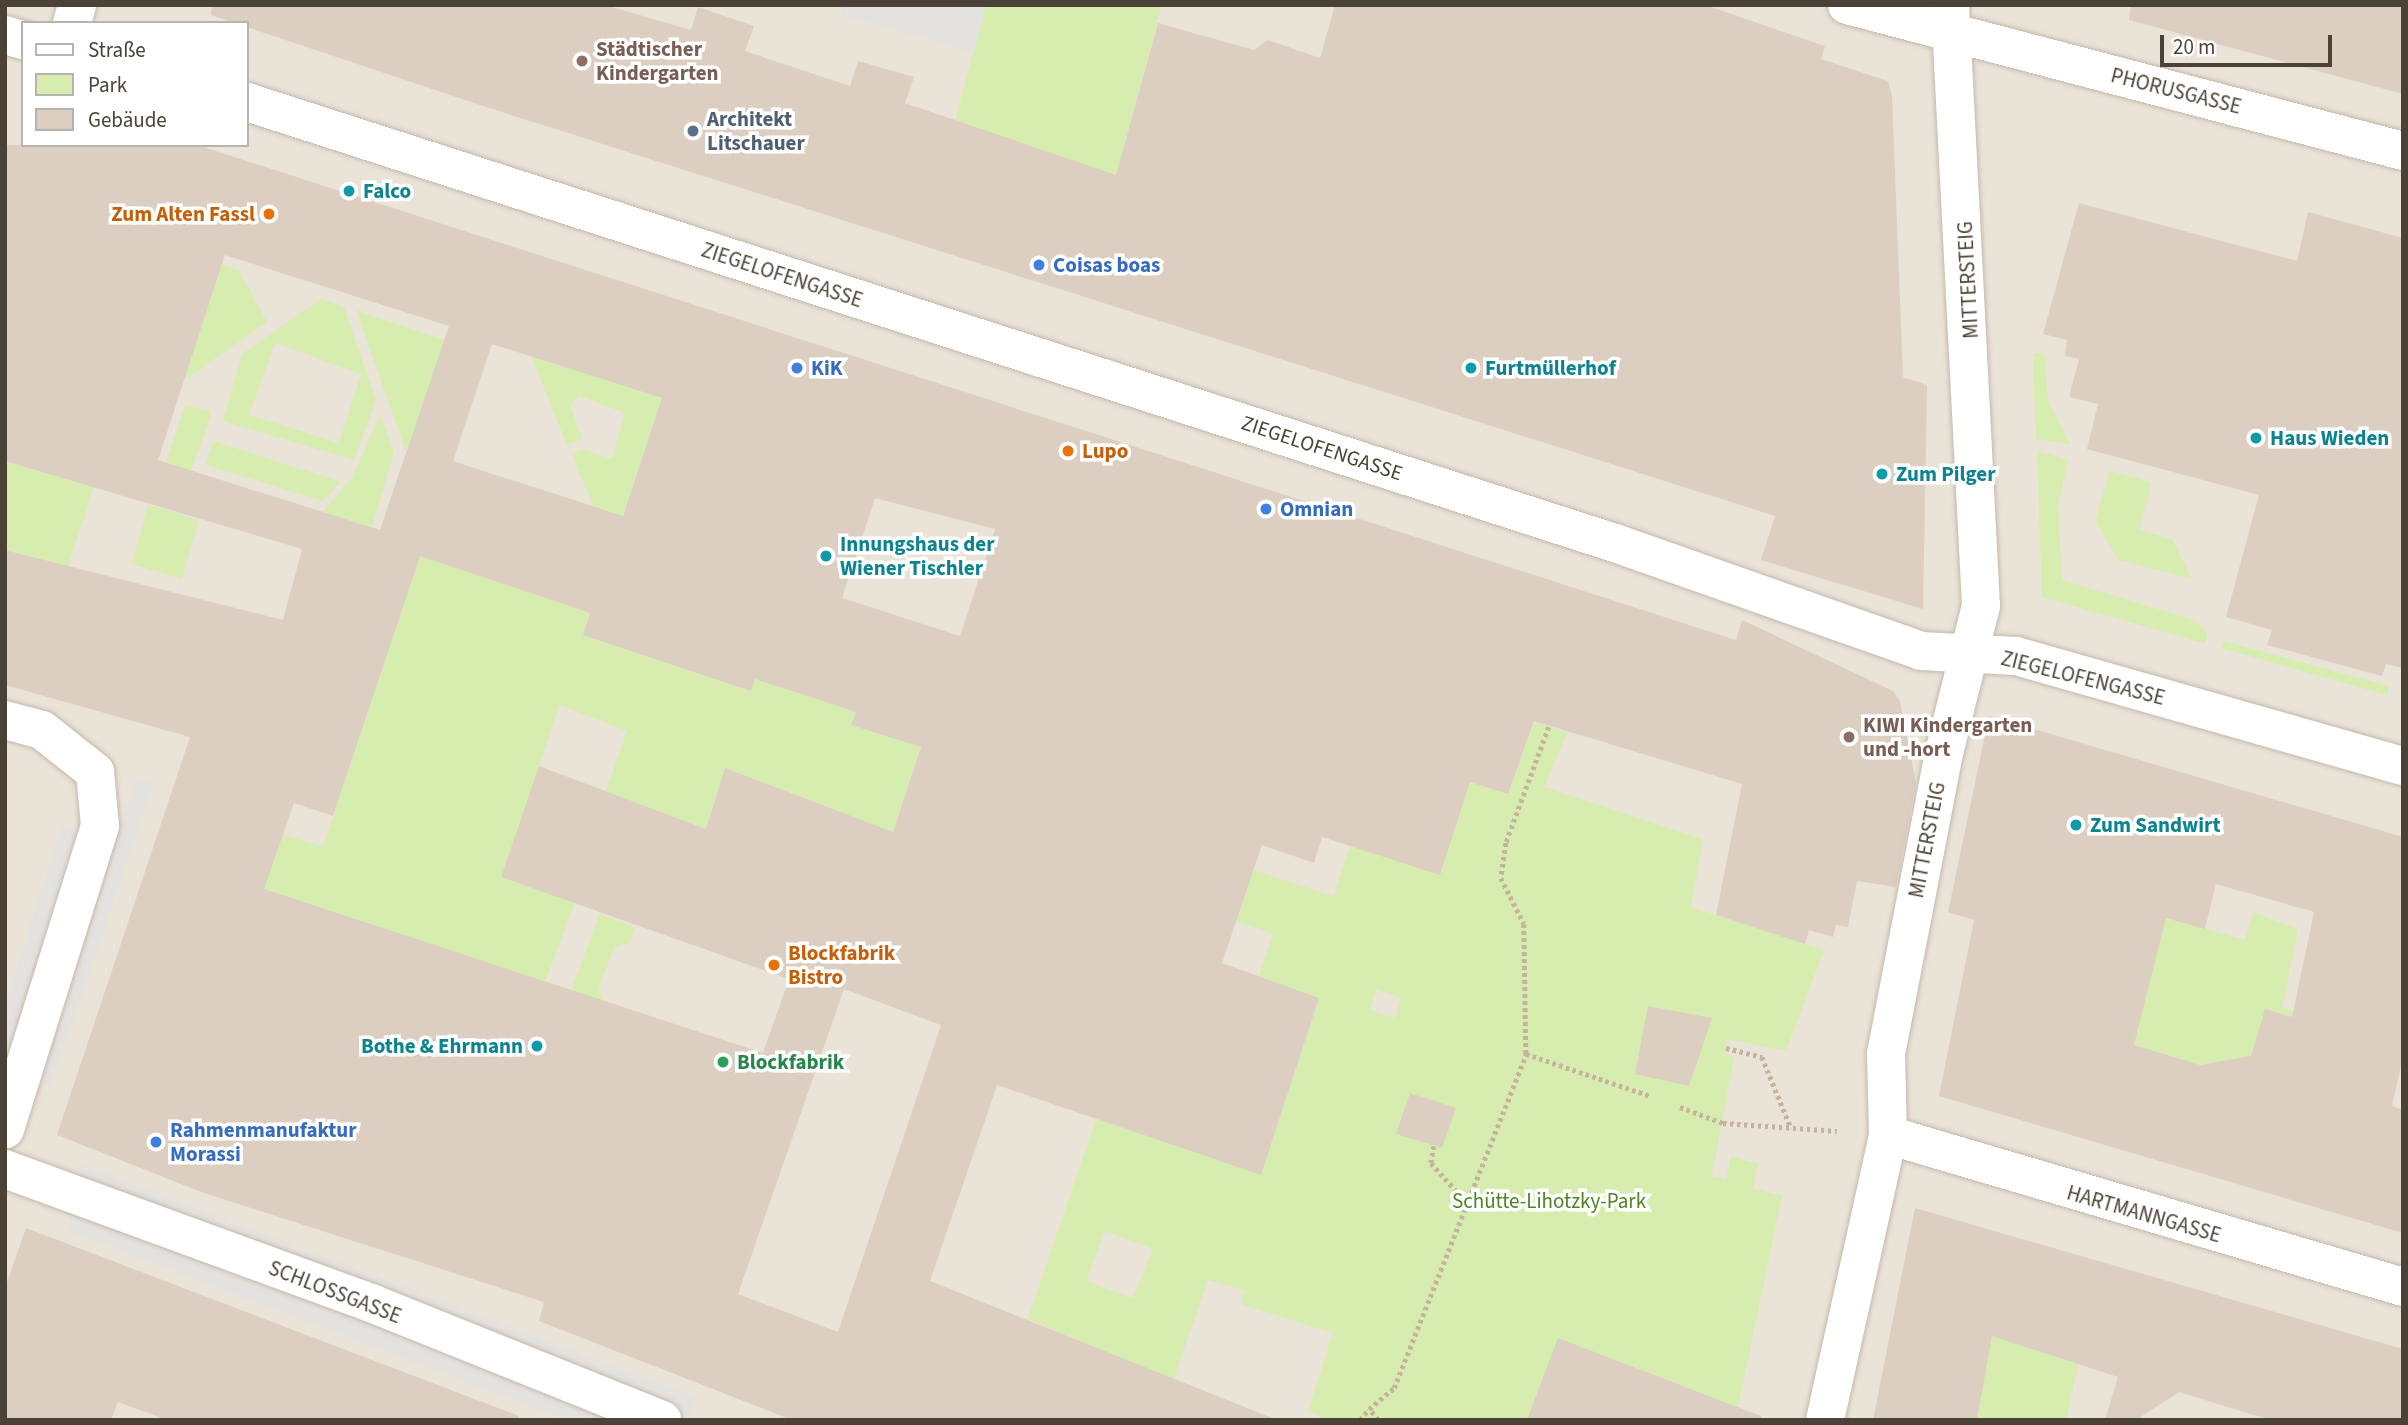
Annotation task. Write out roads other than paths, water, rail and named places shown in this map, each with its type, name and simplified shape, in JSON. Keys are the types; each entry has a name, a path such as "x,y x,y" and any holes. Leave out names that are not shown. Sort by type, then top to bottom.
{"street":[{"name":"PHORUSGASSE","path":"1846,5 1950,19 2403,151"},
{"name":"MITTERSTEIG","path":"1825,1420 1888,1135 1886,1054 1967,653 1982,606 1958,98 1950,19"},
{"name":"ZIEGELOFENGASSE","path":"248,102 1615,543 1921,651 2016,656 2403,765"},
{"path":"5,720 42,730 95,772 100,826 5,1129"},
{"name":"HARTMANNGASSE","path":"1888,1135 2403,1287"},
{"name":"SCHLOSSGASSE","path":"5,1169 370,1303 662,1420"}],"place":[{"name":"Städtischer Kindergarten","path":"582,61"},
{"name":"Architekt Litschauer","path":"693,131"},
{"name":"Falco","path":"349,191"},
{"name":"Zum Alten Fassl","path":"269,214"},
{"name":"Coisas boas","path":"1039,265"},
{"name":"KiK","path":"797,368"},
{"name":"Furtmüllerhof","path":"1471,368"},
{"name":"Haus Wieden","path":"2256,438"},
{"name":"Lupo","path":"1068,451"},
{"name":"Zum Pilger","path":"1882,474"},
{"name":"Omnian","path":"1266,509"},
{"name":"Innungshaus der Wiener Tischler","path":"826,556"},
{"name":"KIWI Kindergarten und -hort","path":"1849,737"},
{"name":"Zum Sandwirt","path":"2076,825"},
{"name":"Blockfabrik Bistro","path":"774,965"},
{"name":"Bothe & Ehrmann","path":"537,1046"},
{"name":"Blockfabrik","path":"723,1062"},
{"name":"Rahmenmanufaktur Morassi","path":"156,1142"}],"park label":[{"name":"Schütte-Lihotzky-Park","path":"1549,1201"}]}
